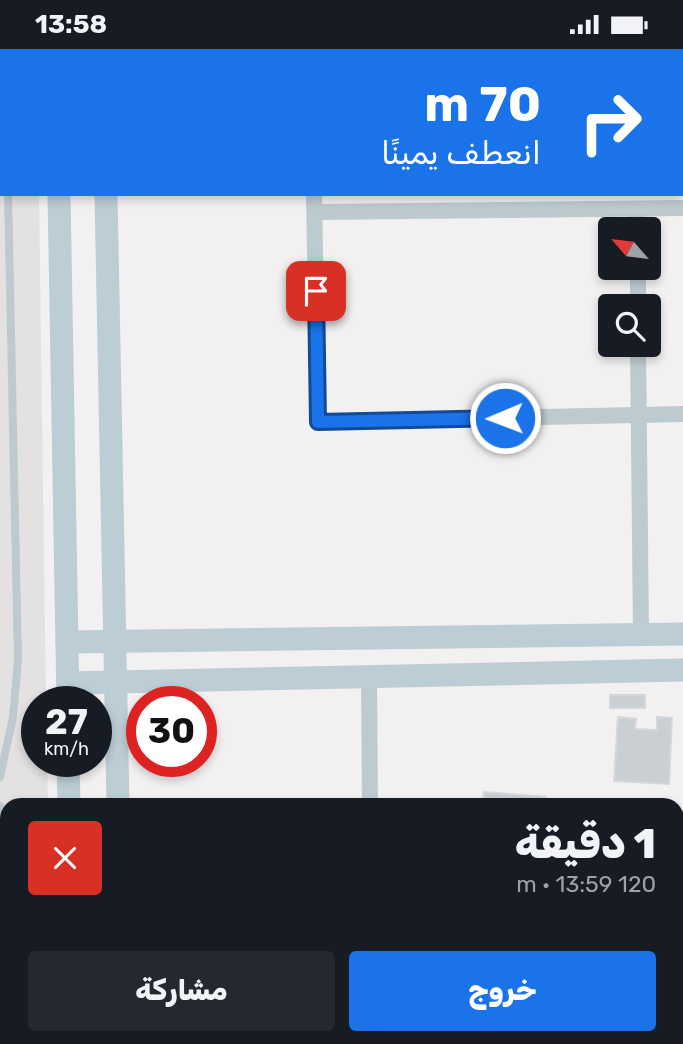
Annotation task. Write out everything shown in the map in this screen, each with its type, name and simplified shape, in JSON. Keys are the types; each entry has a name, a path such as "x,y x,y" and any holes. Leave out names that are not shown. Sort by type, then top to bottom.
{"main road":[{"path":"59,196 68,686"},
{"path":"106,196 118,798"},
{"path":"67,642 683,634"},
{"path":"97,686 117,682 683,670"},
{"path":"68,777 69,798"}],"street":[{"path":"314,196 318,422 683,414"},
{"path":"315,212 495,202 637,209 683,208"},
{"path":"637,209 637,217"},
{"path":"638,357 641,635"},
{"path":"369,677 370,798"}],"lane":[{"path":"0,777 13,717 17,670 5,300 8,196"},
{"path":"0,806 0,828"}],"shaded area":[{"path":"0,196 39,196 46,686 21,686 21,777 47,777 48,798 0,798"}],"building":[{"path":"610,695 645,695 645,708 610,708"},
{"path":"618,717 636,719 635,729 657,730 657,717 672,718 669,784 614,781"},
{"path":"484,792 546,797 546,798 484,798"}],"route":[{"path":"316,291 318,422 505,418"}]}
